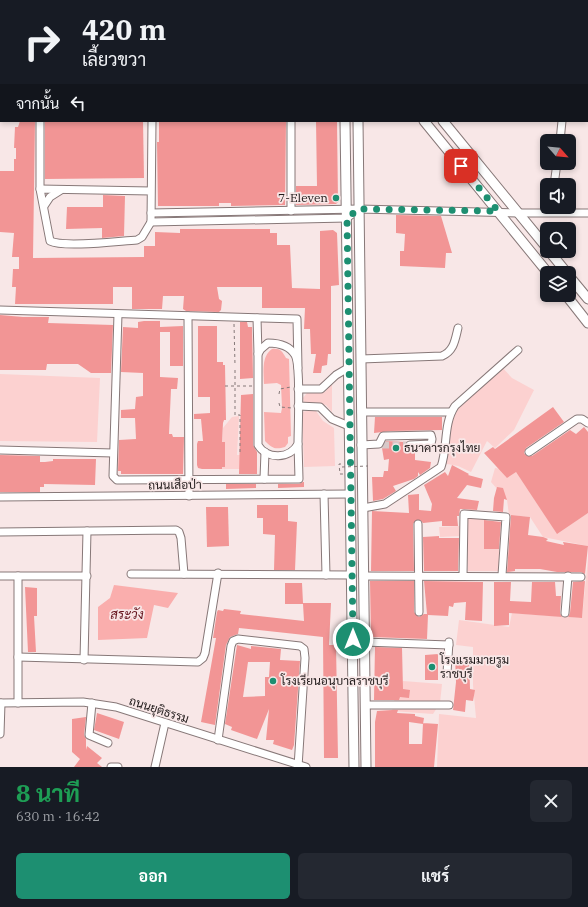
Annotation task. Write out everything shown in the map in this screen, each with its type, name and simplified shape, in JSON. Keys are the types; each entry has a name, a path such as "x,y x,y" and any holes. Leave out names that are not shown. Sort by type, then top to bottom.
{"main road":[{"path":"345,122 354,767"},
{"path":"358,122 366,767"},
{"path":"425,122 542,266"},
{"path":"444,122 540,240"},
{"path":"555,258 561,266"},
{"path":"576,284 588,299"},
{"path":"572,302 588,323"},
{"path":"350,494 362,494"},
{"path":"352,575 363,576"}],"street":[{"path":"40,122 40,189 44,206 47,232 50,241 54,243 66,244 137,240 142,237 151,222 152,122"},
{"path":"290,122 291,211"},
{"path":"561,134 562,122"},
{"path":"40,189 151,191"},
{"path":"44,206 50,197 61,190"},
{"path":"151,222 224,221 347,214 359,209 498,211 518,213 540,211"},
{"path":"151,213 291,211 347,214"},
{"path":"224,212 224,221"},
{"path":"576,212 588,213"},
{"path":"0,310 297,319 298,368 295,388 300,479 117,480 113,476 113,453 118,314"},
{"path":"188,316 189,496"},
{"path":"257,318 258,445 265,452 279,456 290,454 295,451 298,444"},
{"path":"361,359 442,356 450,353 453,349 458,328"},
{"path":"258,354 268,343 278,343 286,347 295,355 298,368"},
{"path":"363,508 385,504 441,466 445,434 455,406 518,350"},
{"path":"295,388 321,389 336,375 348,368"},
{"path":"296,407 320,407 332,419 349,426"},
{"path":"361,412 452,412"},
{"path":"529,452 577,419 582,419 588,423"},
{"path":"361,445 380,445 383,436 431,435 431,444 410,445"},
{"path":"0,450 113,453"},
{"path":"264,479 265,452"},
{"path":"324,494 326,575"},
{"name":"ถนนเสือป่า","path":"0,497 350,494"},
{"path":"463,576 464,514 506,517 502,575"},
{"path":"418,524 419,612"},
{"path":"0,532 176,530 179,532 181,538 184,574"},
{"path":"84,660 87,531"},
{"path":"131,574 218,573 352,575"},
{"path":"18,657 198,662 203,658 205,653 218,573"},
{"path":"363,576 502,575 581,577"},
{"path":"0,576 87,576"},
{"path":"18,576 18,703"},
{"path":"565,614 568,576"},
{"path":"218,740 231,646 234,641 238,639 300,646 304,650 305,658 301,766"},
{"path":"364,642 407,646 449,644 447,673"},
{"path":"0,703 0,734"},
{"name":"ถนนยุติธรรม","path":"0,703 92,703 116,707 165,724 301,766"},
{"path":"92,703 89,735 108,742"},
{"path":"365,705 449,705"},
{"path":"155,767 165,724"},
{"path":"111,767 118,767"}],"path":[{"path":"234,323 235,365"},
{"path":"235,370 235,415 240,415 240,452"},
{"path":"225,386 258,386"},
{"path":"280,394 280,389 295,388"},
{"path":"279,403 280,407 296,407"},
{"path":"340,474 339,464 342,464 342,467 368,466"}],"shaded area":[{"path":"501,366 512,378 534,390 514,430 495,448 487,441 471,472 458,466 442,463 451,412"},
{"path":"0,374 100,378 97,442 0,441"},
{"path":"332,383 332,412 326,405 304,402 303,398 307,393 325,392"},
{"path":"316,411 323,421 334,428 335,466 304,467 302,412"},
{"path":"239,416 237,455 240,455 240,469 222,469 222,467 225,467 225,443 222,442 223,428 232,417"},
{"path":"495,468 516,472 557,533 588,513 588,546 543,537 530,517 509,515 507,500 491,482"},
{"path":"467,516 484,517 484,549 499,549 499,571 468,571"},
{"path":"460,526 461,536 440,537 439,527"},
{"path":"588,559 588,767 437,767 439,714 476,718 473,685 473,647 456,645 459,620 509,627 512,613 582,618"},
{"path":"403,681 442,684 440,703 433,714 392,711 395,697"}],"water":[{"path":"272,349 280,350 286,358 289,359 291,436 288,437 288,443 285,447 279,448 272,447 265,441 264,412 281,413 282,408 281,385 277,383 264,384 265,360 268,352"},
{"name":"สระวัง","path":"114,585 178,593 168,608 154,605 147,638 98,640 98,607 110,598"}],"building":[{"path":"20,122 35,122 33,258 144,257 144,246 155,246 155,232 180,233 180,229 270,229 270,233 277,233 277,245 290,245 292,288 320,289 320,231 333,230 337,233 339,285 331,286 331,354 328,354 327,365 322,366 321,373 313,373 316,354 311,354 310,329 304,329 305,308 262,308 262,287 217,287 219,299 222,301 221,310 219,312 186,311 183,309 184,296 163,296 162,309 132,309 132,287 113,287 113,304 15,304 16,287 12,287 13,269 19,269 19,257 12,257 14,233 0,232 0,171 14,171 14,159 16,159 16,148 14,148 15,127 18,127"},
{"path":"45,122 143,122 144,178 45,179"},
{"path":"159,122 286,122 285,205 231,206 231,203 219,203 219,206 158,206 157,142 159,142"},
{"path":"316,122 337,122 338,202 336,204 296,205 296,186 317,186"},
{"path":"103,195 125,196 124,236 102,238 102,228 66,229 67,207 103,207"},
{"path":"396,215 441,216 452,253 446,253 445,268 400,266 400,251 404,251 405,234 396,233"},
{"path":"0,315 49,317 48,323 113,325 111,373 91,373 78,364 47,364 46,370 0,370"},
{"path":"160,321 160,327 183,326 183,366 170,366 170,332 160,332 160,377 178,378 177,389 171,389 169,434 172,434 173,437 184,437 183,474 121,474 121,471 118,471 119,440 136,439 135,418 121,418 121,410 135,409 136,397 143,396 143,373 121,372 123,327 138,328 138,322"},
{"path":"240,322 247,322 248,327 252,327 253,378 240,379"},
{"path":"198,326 217,326 217,362 223,362 223,365 225,365 226,420 224,420 223,423 222,442 225,442 225,467 222,467 222,469 202,469 198,468 197,465 197,444 198,441 203,441 201,419 194,419 194,414 210,413 210,397 198,397"},
{"path":"253,394 253,445 257,452 257,474 239,474 241,395"},
{"path":"553,407 564,422 526,448 524,453 527,456 532,456 570,430 576,434 584,427 588,432 588,513 557,534 516,472 507,478 484,453 493,447 495,449"},
{"path":"375,417 442,417 442,430 391,431 374,433"},
{"path":"386,441 406,442 406,448 415,451 415,460 431,462 430,468 420,475 418,472 418,476 414,479 393,486 396,491 383,499 373,501 372,477 383,477 384,471 388,471 389,459 384,460 382,448"},
{"path":"0,455 40,456 40,462 53,461 53,459 96,459 95,485 44,484 44,487 40,487 40,492 0,492"},
{"path":"452,465 469,474 468,475 483,479 481,488 467,485 457,498 479,501 477,510 460,509 459,516 457,516 458,526 442,526 442,521 423,523 420,520 416,520 413,524 414,571 371,571 372,511 409,513 408,495 419,494 419,510 431,511 432,504 424,485 445,472 448,476"},
{"path":"303,482 304,487 278,488 278,484 299,484"},
{"path":"226,484 256,484 256,488 226,489"},
{"path":"497,487 503,488 507,500 504,499 503,512 493,511"},
{"path":"257,505 288,505 288,521 297,522 295,570 274,570 275,535 263,534 263,518 257,518"},
{"path":"206,507 228,507 229,546 207,547"},
{"path":"511,515 530,517 528,535 543,537 548,539 546,541 564,545 563,542 588,546 585,574 581,572 557,572 540,569 515,569 515,571 507,572"},
{"path":"484,520 501,522 499,549 484,549"},
{"path":"439,536 439,538 459,538 458,571 424,571 423,537"},
{"path":"370,581 414,581 414,612 419,617 427,614 424,581 483,582 482,621 465,620 466,602 454,603 453,607 449,606 448,616 428,615 427,639 371,637"},
{"path":"585,581 582,618 568,617 570,613 573,582"},
{"path":"494,582 511,582 510,601 531,602 532,582 555,582 556,596 561,596 560,613 562,617 509,613 509,625 494,626"},
{"path":"285,583 302,583 303,603 331,603 329,645 336,645 338,758 324,758 323,637 239,628 238,634 230,637 226,645 215,725 201,722 216,638 213,638 218,610 223,611 224,609 241,611 240,614 304,621 303,604 285,604"},
{"path":"25,587 37,588 37,616 34,616 36,652 28,652"},
{"path":"237,645 251,649 251,646 281,649 280,660 300,661 294,745 292,750 273,744 274,740 266,740 269,709 257,739 231,730 232,727 225,724","holes":["248,662 270,662 269,677 265,677 265,696 243,697"]},
{"path":"375,647 402,648 403,689 410,690 409,698 400,697 399,700 374,700"},
{"name":"โรงแรมมายรูม ราชบุรี","path":"438,654 438,680 425,680 425,655"},
{"path":"455,656 469,656 470,689 475,690 473,701 466,700 465,712 453,710 456,682"},
{"path":"398,710 397,713 415,714 415,716 424,718 423,723 438,724 434,767 375,767 375,722 377,711","holes":["409,722 423,724 422,744 409,744"]},
{"path":"97,713 124,722 119,739 94,730"},
{"path":"86,717 84,735 86,739 86,750 87,746 102,758 97,763 102,767 74,767 80,759 72,752 72,719"}],"tunnel":[{"path":"382,445 410,445"}],"place":[{"name":"7-Eleven","path":"336,198"},
{"name":"ธนาคารกรุงไทย","path":"396,448"},
{"name":"โรงแรมมายรูม ราชบุรี","path":"432,667"},
{"name":"โรงเรียนอนุบาลราชบุรี","path":"273,681"}],"route":[{"path":"353,639 347,218 359,209 498,211 461,166"}]}
